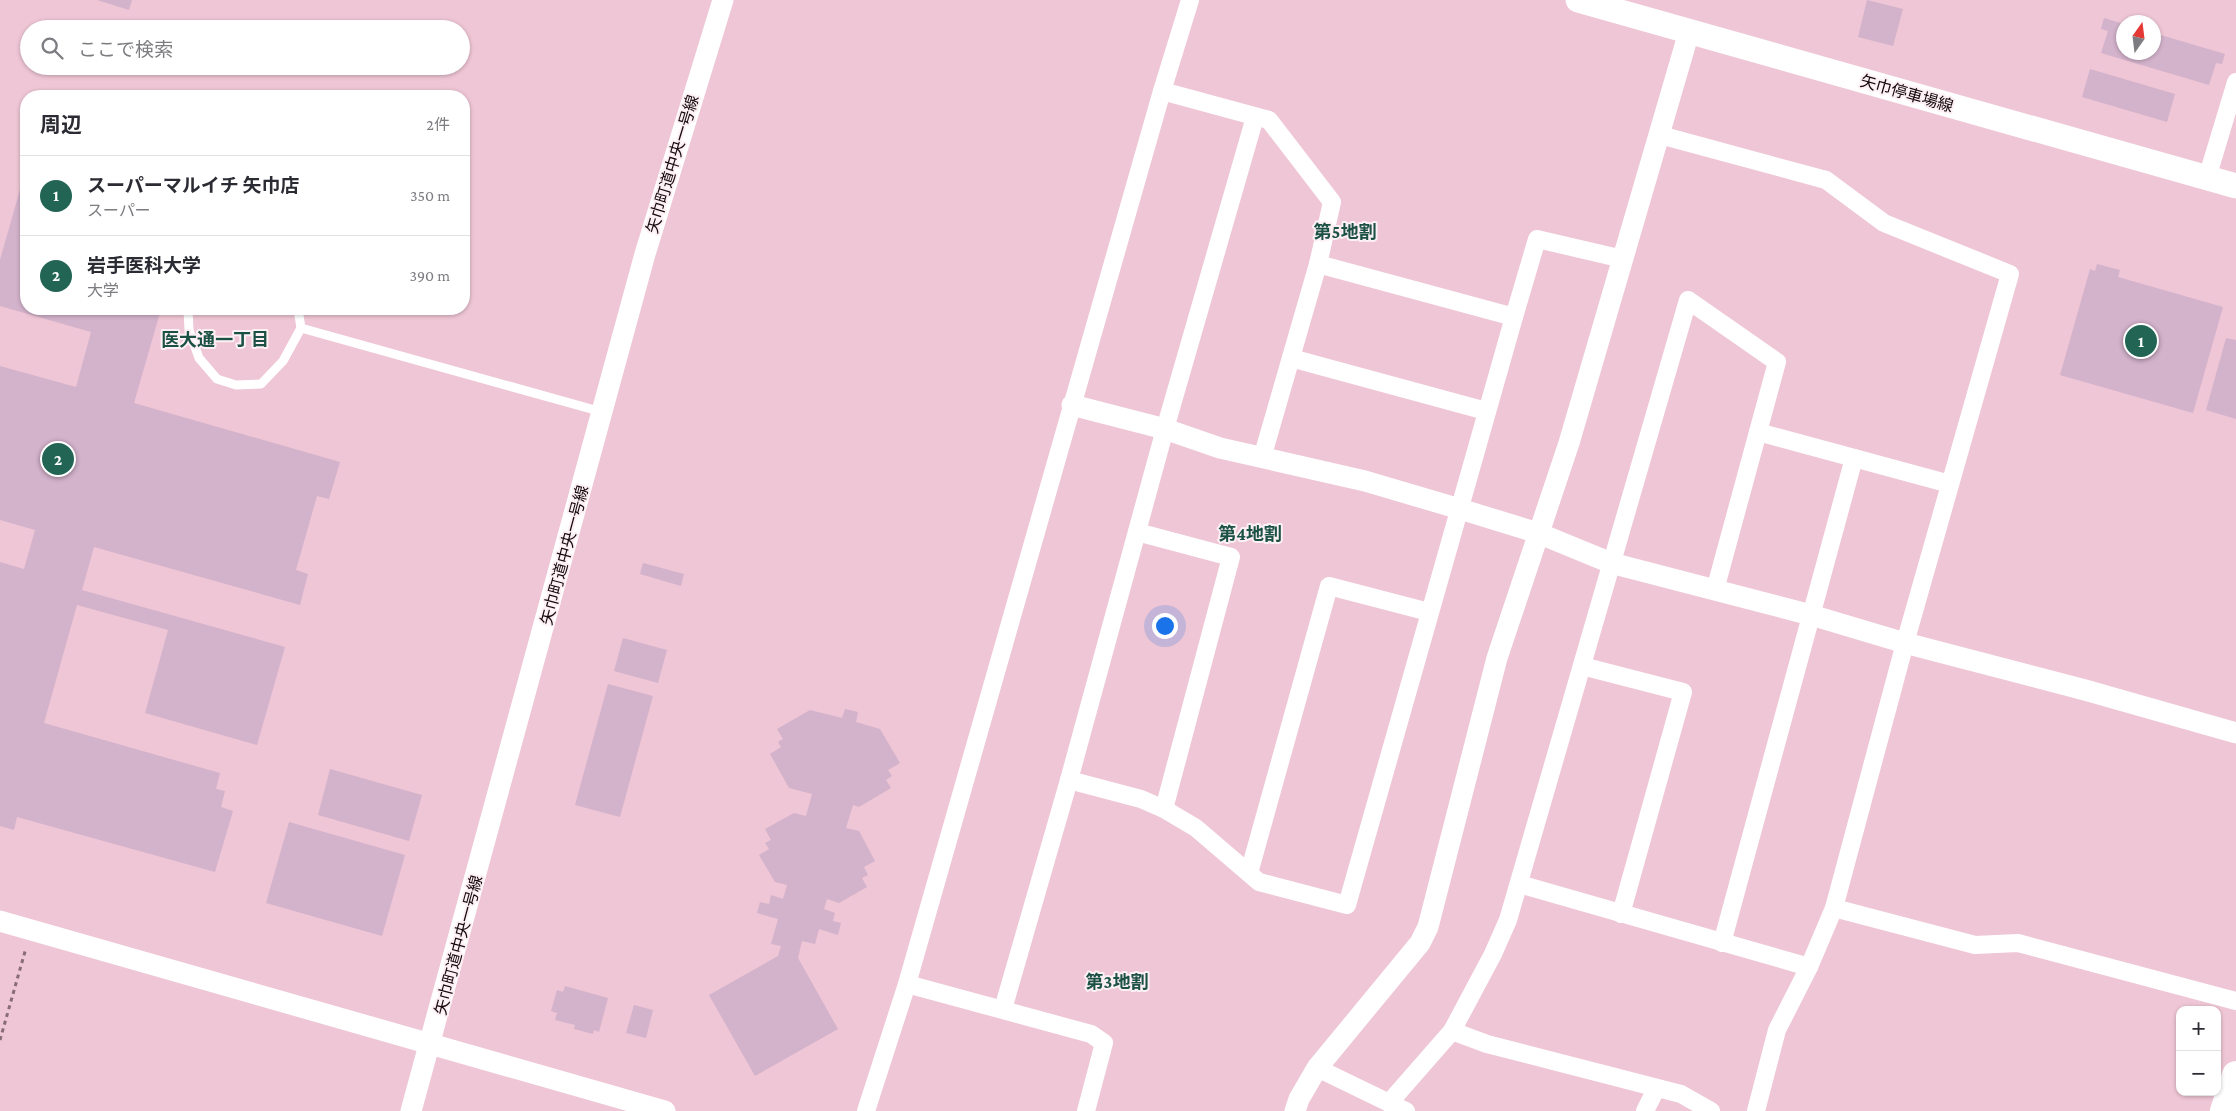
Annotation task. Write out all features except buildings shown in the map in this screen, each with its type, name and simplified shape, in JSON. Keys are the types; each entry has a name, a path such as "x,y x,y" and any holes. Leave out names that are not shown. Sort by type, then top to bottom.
{"highway":[{"path":"2224,1111 2236,1075"}],"main road":[{"name":"矢巾停車場線","path":"1578,0 2236,186"}],"street":[{"name":"矢巾町道中央一号線","path":"411,1111 431,1044 645,254 723,0"},
{"path":"866,1111 907,984 1162,91 1190,0"},
{"path":"1294,1111 1317,1068 1420,943 1428,927 1497,658 1569,443 1689,32"},
{"path":"2208,178 2236,82"},
{"path":"1162,91 1269,120 1332,202 1318,264 1262,458"},
{"path":"1002,1010 1069,780 1165,428 1255,117"},
{"path":"1660,135 1826,180 1884,223 2010,274 1905,643 1834,908 1809,967 1777,1030 1756,1111"},
{"path":"1069,780 1141,799 1164,809 1196,828 1259,882 1347,905 1486,411 1537,239 1623,259"},
{"path":"1318,264 1514,317"},
{"path":"1389,1103 1452,1031 1493,954 1508,920 1688,300 1777,362 1715,590"},
{"path":"1291,358 1486,411"},
{"path":"1072,404 1165,428 1220,448 1365,481 1460,508 1538,533 1611,564 1811,615 1905,643 2084,690 2236,734"},
{"path":"1758,432 1950,484"},
{"path":"1722,943 1854,458"},
{"path":"1137,532 1231,557 1164,809"},
{"path":"1248,873 1329,586 1429,612"},
{"path":"1582,666 1683,692 1621,914"},
{"path":"1519,884 1809,967"},
{"path":"1834,908 1975,945 2018,943 2236,1001"},
{"path":"0,922 665,1111"},
{"path":"907,984 1091,1034 1104,1043 1086,1111"},
{"path":"1452,1031 1488,1044 1681,1094 1711,1111"},
{"path":"1317,1068 1406,1111"},
{"path":"1645,1111 1656,1089"}],"lane":[{"path":"188,315 189,330 199,358 217,379 236,385 261,384 283,361 300,328 299,315"},
{"path":"300,328 602,412"}],"path":[{"path":"0,1040 30,930"}],"place":[{"name":"スーパーマルイチ 矢巾店","path":"2141,341"},
{"name":"岩手医科大学","path":"58,459"}],"district":[{"name":"第5地割","path":"1345,232"},
{"name":"医大通一丁目","path":"215,340"},
{"name":"第4地割","path":"1250,534"},
{"name":"第3地割","path":"1117,982"}]}
